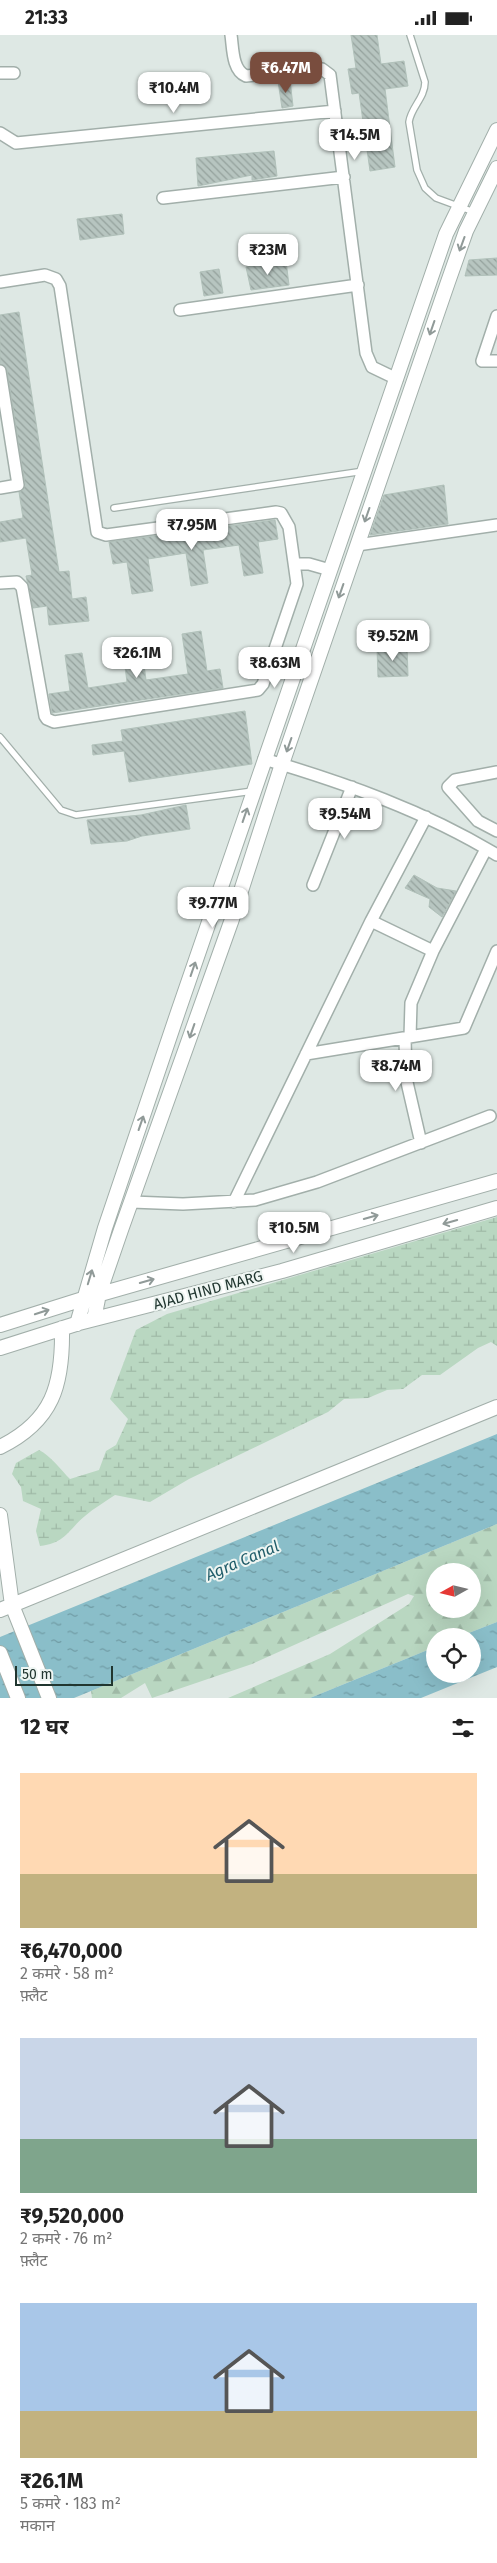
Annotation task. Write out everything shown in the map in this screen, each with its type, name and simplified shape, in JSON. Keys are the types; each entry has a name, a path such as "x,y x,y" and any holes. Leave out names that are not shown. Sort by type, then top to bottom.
{"street":[{"path":"231,35 236,67 240,73 246,75 322,69 327,71 332,81 369,361 372,367 396,379"},
{"path":"0,73 14,73"},
{"path":"0,133 16,143 335,111"},
{"path":"77,1324 83,1299 253,791 446,234 497,130"},
{"path":"94,1319 99,1294 230,922 282,764 448,282 476,212 497,168"},
{"path":"163,198 344,177"},
{"path":"0,282 45,275 56,279 60,286 97,532 106,535 276,512 281,513 289,527 295,564 296,592 263,684 258,691 54,722 45,716 22,587 17,582 0,583"},
{"path":"180,310 358,285"},
{"path":"497,316 482,361 497,361"},
{"path":"0,371 18,485 0,489"},
{"path":"364,471 379,480"},
{"path":"357,545 497,525"},
{"path":"295,564 310,564 330,570"},
{"path":"264,759 352,787 426,817 497,855"},
{"path":"497,772 455,780 448,787 452,795 478,821 497,831"},
{"path":"313,885 352,787"},
{"path":"234,1202 371,921 426,817"},
{"path":"421,1143 406,1078 411,1003 434,951 486,849"},
{"path":"371,921 434,951"},
{"path":"306,1053 464,1029 497,951"},
{"path":"132,1202 183,1205 255,1200 317,1182 490,1116"},
{"path":"0,1325 99,1294 497,1181"},
{"name":"AJAD HIND MARG","path":"0,1349 62,1328 282,1271 497,1208"},
{"path":"0,1447 17,1439 43,1417 53,1395 59,1371 63,1349 62,1328"},
{"path":"6,1608 497,1407"},
{"path":"0,1515 6,1608 20,1624 48,1698"},
{"path":"0,1653 18,1698"}],"lane":[{"path":"410,35 425,82 422,97 410,116 417,170 429,194 476,212"},
{"path":"114,507 364,471"},
{"path":"0,737 61,810 68,814 76,815 134,808 253,791"}],"green space":[{"path":"497,1217 497,1346 491,1342 478,1348 440,1375 422,1375 403,1389 387,1390 368,1398 344,1399 328,1412 189,1479 150,1502 115,1495 88,1513 61,1539 40,1546 36,1531 41,1509 23,1501 21,1487 12,1474 16,1463 39,1450 51,1459 70,1479 99,1470 106,1451 116,1445 128,1419 110,1399 136,1330 167,1314"},
{"path":"497,1524 497,1622 481,1628 426,1628 426,1651 310,1698 228,1698 330,1654 409,1604 414,1596 408,1594 252,1664 152,1698 145,1683 121,1698 92,1698 91,1691"}],"water":[{"name":"Agra Canal","path":"497,1434 497,1524 74,1698 0,1698 0,1637"},
{"path":"497,1622 497,1667 481,1674 481,1628"},
{"path":"426,1651 426,1683 458,1683 421,1698 310,1698"}],"building":[{"path":"351,35 377,35 381,64 404,61 408,86 385,89 395,167 370,171 359,93 352,94 348,69 356,68"},
{"path":"290,80 293,106 282,108 278,81"},
{"path":"274,151 277,176 252,180 252,175 198,186 196,158"},
{"path":"122,214 124,234 80,240 77,219"},
{"path":"497,258 497,275 465,276 469,260"},
{"path":"286,261 289,285 251,290 246,267"},
{"path":"219,269 223,293 204,296 200,272"},
{"path":"19,312 59,572 69,571 72,599 86,597 89,621 49,625 47,606 33,608 26,576 32,575 26,538 0,542 0,522 23,518 19,492 23,490 25,484 7,370 0,364 0,315"},
{"path":"444,485 448,524 370,535 384,495"},
{"path":"275,520 278,539 258,542 263,573 244,576 239,545 203,550 208,583 191,586 186,553 148,559 153,591 132,594 127,562 113,564 109,542"},
{"path":"201,631 207,671 220,669 223,688 52,713 49,694 70,691 65,655 82,653 88,688 127,682 122,644 141,641 146,680 188,674 182,634"},
{"path":"407,646 408,676 378,677 377,648"},
{"path":"245,711 252,764 129,782 124,751 93,755 92,745 123,741 121,730"},
{"path":"186,805 190,829 142,836 127,841 91,844 87,820 141,815"},
{"path":"414,875 437,888 456,891 442,917 429,907 430,899 405,888"}]}
